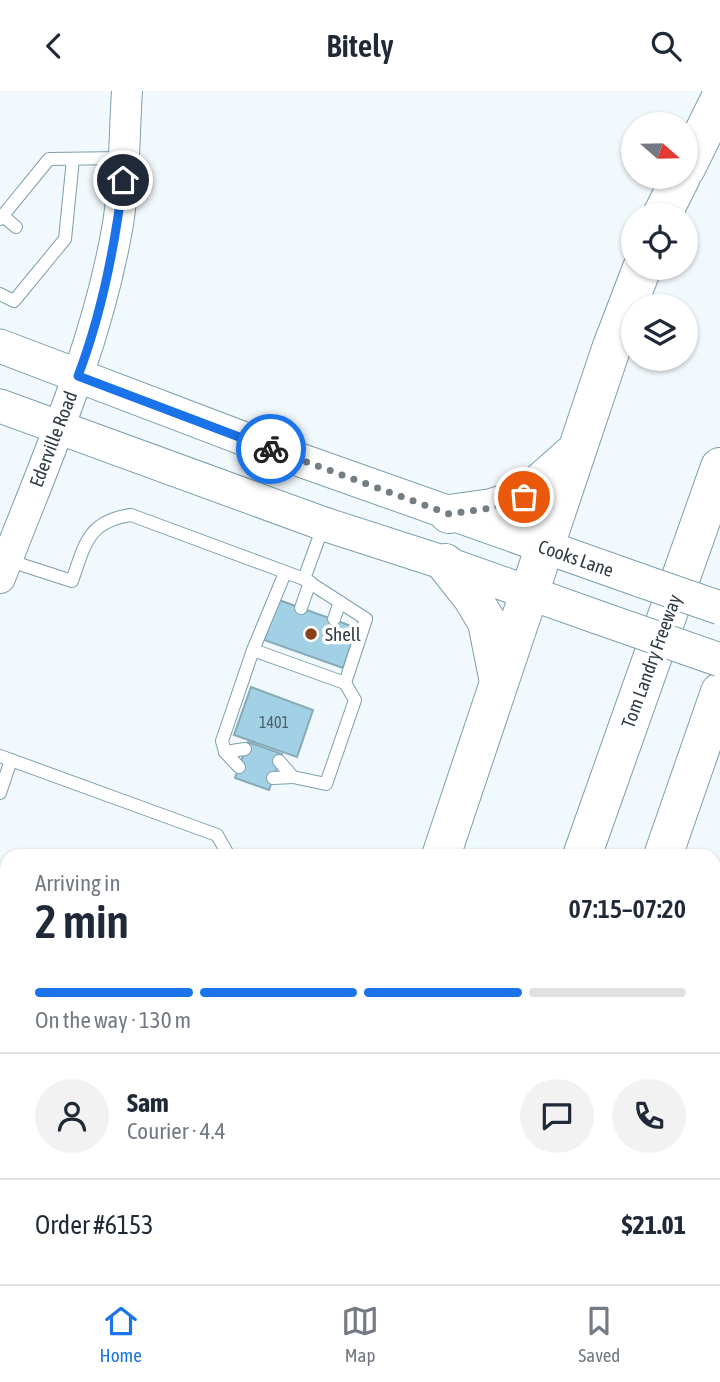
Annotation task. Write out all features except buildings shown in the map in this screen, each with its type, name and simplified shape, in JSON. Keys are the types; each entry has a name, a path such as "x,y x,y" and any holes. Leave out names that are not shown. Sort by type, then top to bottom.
{"highway":[{"path":"698,143 720,99"},
{"path":"443,849 638,280"},
{"path":"449,514 492,508 524,497 578,449"},
{"name":"Tom Landry Freeway","path":"584,849 720,467"},
{"path":"445,562 487,622 499,683"},
{"path":"665,849 720,692"}],"main road":[{"name":"Cooks Lane","path":"0,346 449,514 720,608"},
{"path":"0,406 324,523 445,562 720,660"}],"street":[{"name":"Ederville Road","path":"4,569 78,376 95,324 118,224 127,91"}],"lane":[{"path":"16,227 1,217 49,159 124,158"},
{"path":"0,294 14,301 32,273 65,239 73,159"},
{"path":"4,569 72,581 84,547 95,528 114,517 131,515 307,581 366,619 345,683"},
{"path":"301,608 324,523"},
{"path":"239,767 225,752 222,741 253,650 285,573"},
{"path":"334,619 340,602"},
{"path":"253,650 285,655 314,673 345,683 355,700 326,784 293,777 273,778"},
{"path":"314,673 318,659"},
{"path":"225,752 245,748"},
{"path":"0,793 6,758 217,835 225,849"},
{"path":"279,761 293,777"}],"way so far":[{"path":"271,449 449,514 492,508 524,497"}],"place":[{"name":"Shell","path":"311,634"}],"route":[{"path":"123,180 118,224 101,303 78,376 271,449"}]}
